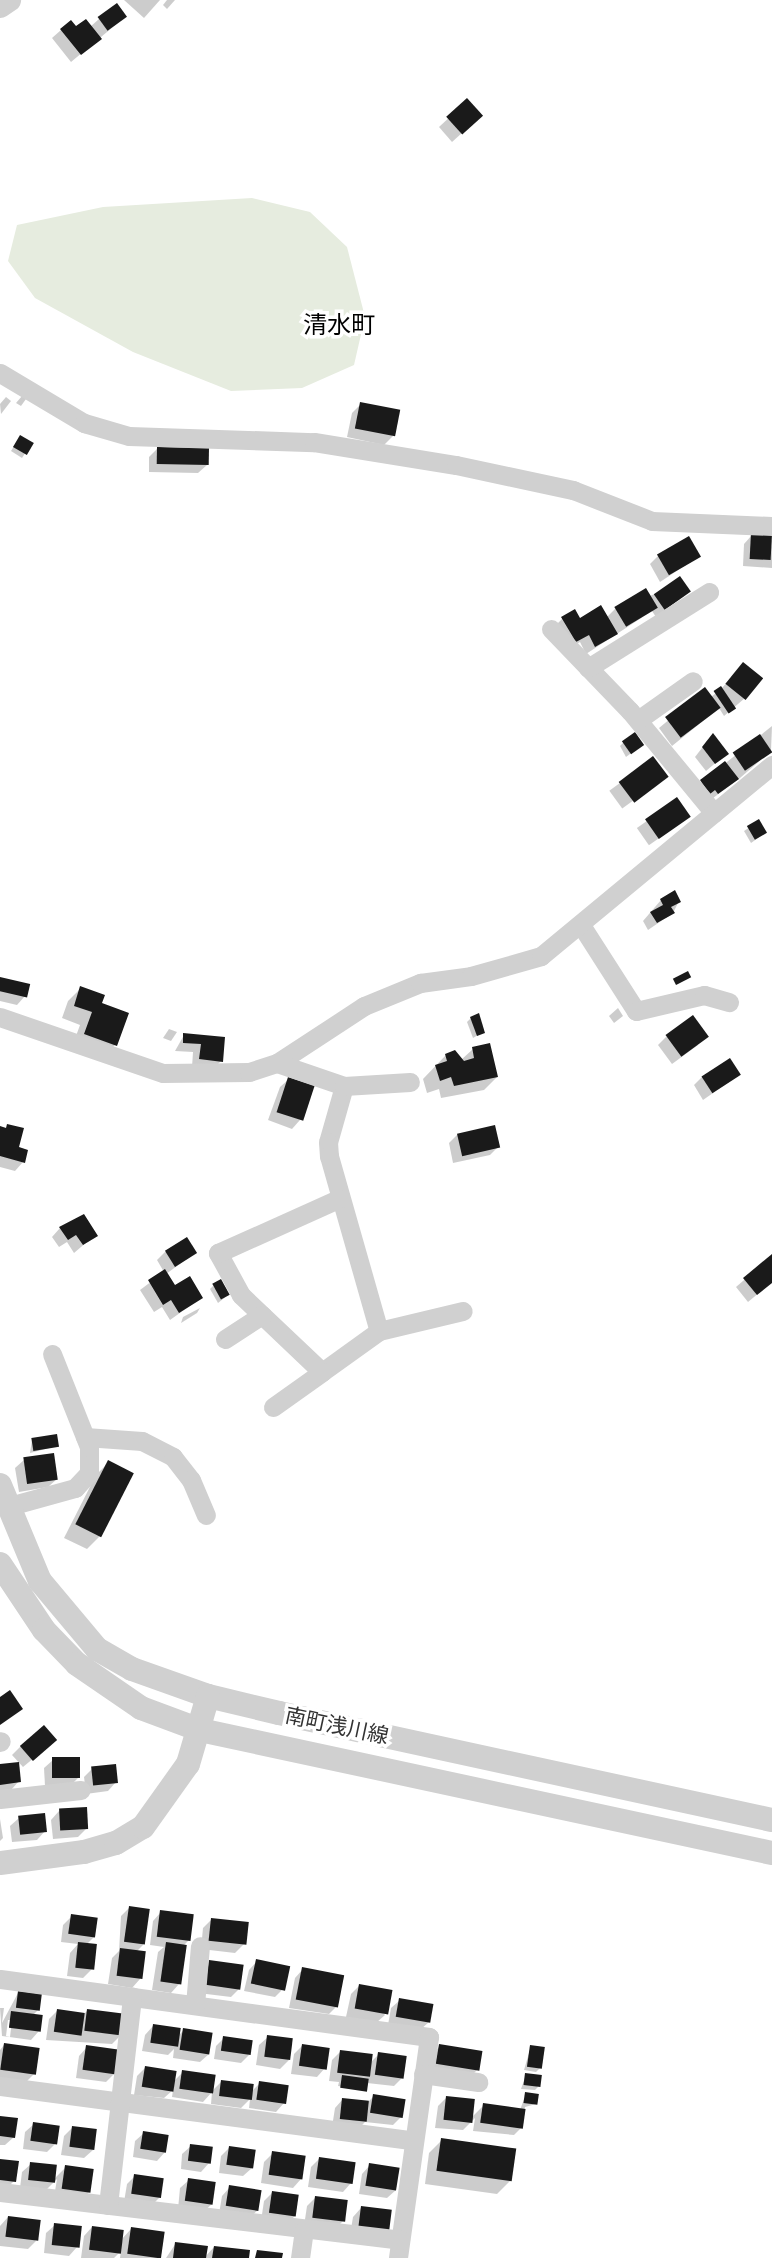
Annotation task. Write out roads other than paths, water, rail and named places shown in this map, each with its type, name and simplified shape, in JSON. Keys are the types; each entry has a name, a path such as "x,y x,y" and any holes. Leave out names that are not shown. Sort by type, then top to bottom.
{"street":[{"path":"0,6 9,0"},
{"path":"0,373 84,423 129,436 314,442 456,465 573,491 652,521 772,526"},
{"path":"589,668 709,592"},
{"path":"551,629 638,720 714,813"},
{"path":"638,720 693,681"},
{"path":"0,1017 163,1073 249,1072 277,1063 364,1006 420,983 522,964 541,956 772,765"},
{"path":"581,925 636,1011 704,995 729,1002"},
{"path":"277,1063 344,1086 410,1082"},
{"path":"344,1086 328,1142 338,1199 379,1331"},
{"path":"322,1372 242,1295 218,1254 338,1199"},
{"path":"273,1407 379,1331 464,1311"},
{"path":"225,1339 262,1315"},
{"path":"3,1496 58,1494 85,1480 90,1456 52,1353"},
{"path":"85,1437 142,1441 173,1457 191,1480 206,1515"},
{"name":"南町浅川線","path":"3,1496 40,1581 97,1648 132,1669 208,1696 772,1820"},
{"name":"南町浅川線","path":"0,1564 44,1630 77,1664 141,1708 200,1730 772,1853"},
{"path":"0,1863 84,1852 116,1843 144,1828 188,1764 208,1696"},
{"path":"0,1799 80,1790"},
{"path":"195,2005 200,1946"},
{"path":"0,1979 429,2037 412,2140 399,2249 304,2230 0,2192"},
{"path":"108,2205 132,1997"},
{"path":"423,2074 478,2082"},
{"path":"0,2085 412,2140"},
{"path":"300,2258 304,2230"}],"district":[{"name":"清水町","path":"339,325"}]}
